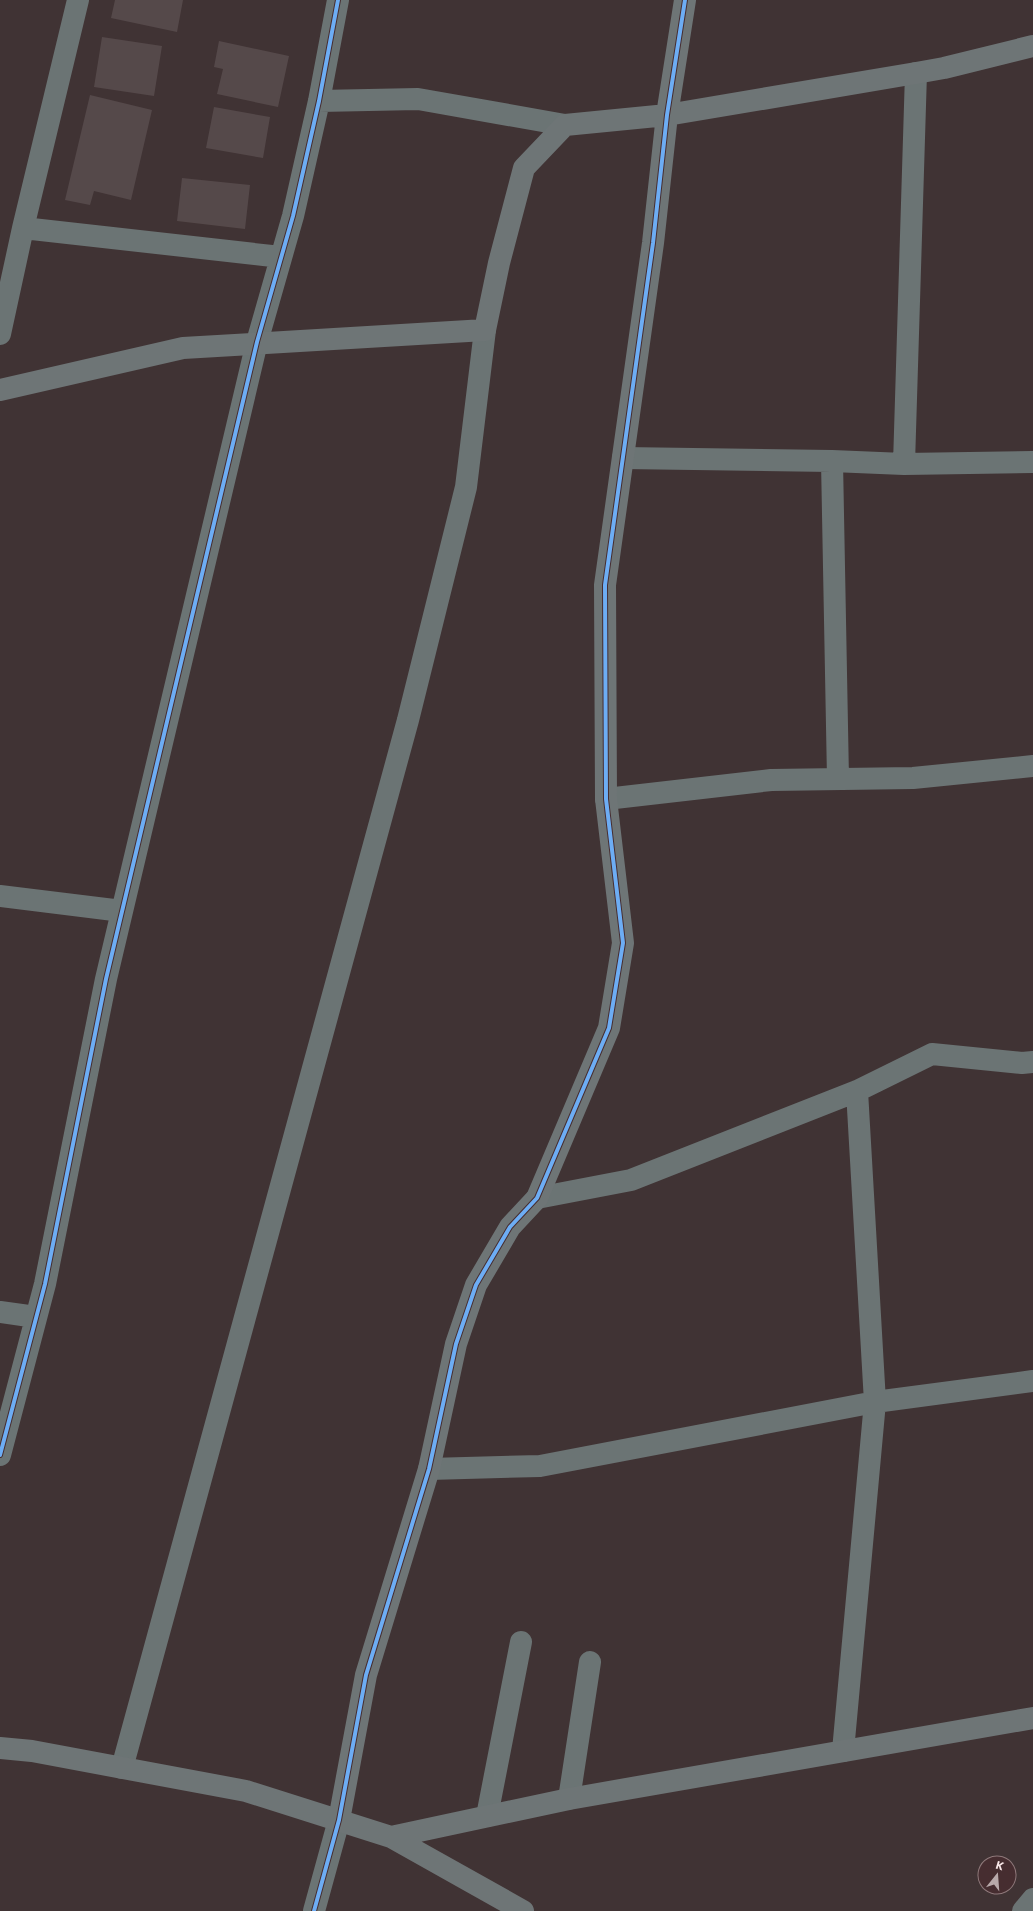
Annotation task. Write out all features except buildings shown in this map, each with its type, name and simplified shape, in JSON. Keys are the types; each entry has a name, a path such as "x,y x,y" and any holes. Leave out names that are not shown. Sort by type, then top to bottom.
{"street":[{"path":"0,334 22,228 78,0"},
{"path":"0,1455 45,1284 106,979 257,342 293,216 319,101 338,0"},
{"path":"314,1911 339,1820 366,1675 429,1469 456,1344 476,1285 510,1227 537,1198 609,1028 623,943 606,799 605,585 653,243 667,115 686,0"},
{"path":"319,101 418,99 565,125 667,115 916,73 944,68 1033,46"},
{"path":"904,464 916,73"},
{"path":"122,1768 408,720 466,488 485,330 499,263 524,168 565,125"},
{"path":"22,228 281,257"},
{"path":"0,390 183,348 257,342 485,330"},
{"path":"623,458 832,461 904,464 1033,462"},
{"path":"832,461 838,779"},
{"path":"606,799 771,780 913,778 1033,766"},
{"path":"0,896 122,911"},
{"path":"537,1198 631,1180 857,1091 932,1054 1022,1063 1033,1062"},
{"path":"843,1751 875,1402 857,1091"},
{"path":"0,1312 36,1317"},
{"path":"429,1469 540,1466 875,1402 1033,1381"},
{"path":"487,1816 521,1642"},
{"path":"569,1799 590,1662"},
{"path":"391,1837 569,1799 1033,1718"},
{"path":"0,1748 32,1751 246,1791 391,1837 523,1911"},
{"path":"1023,1911 1033,1899"}],"cycle path":[{"path":"0,1455 45,1284 106,979 257,342 293,216 319,101 338,0"},
{"path":"314,1911 339,1820 366,1675 429,1469 456,1344 476,1285 510,1227 537,1198 609,1028 623,943 606,799 605,585 653,243 667,115 685,0"}]}
